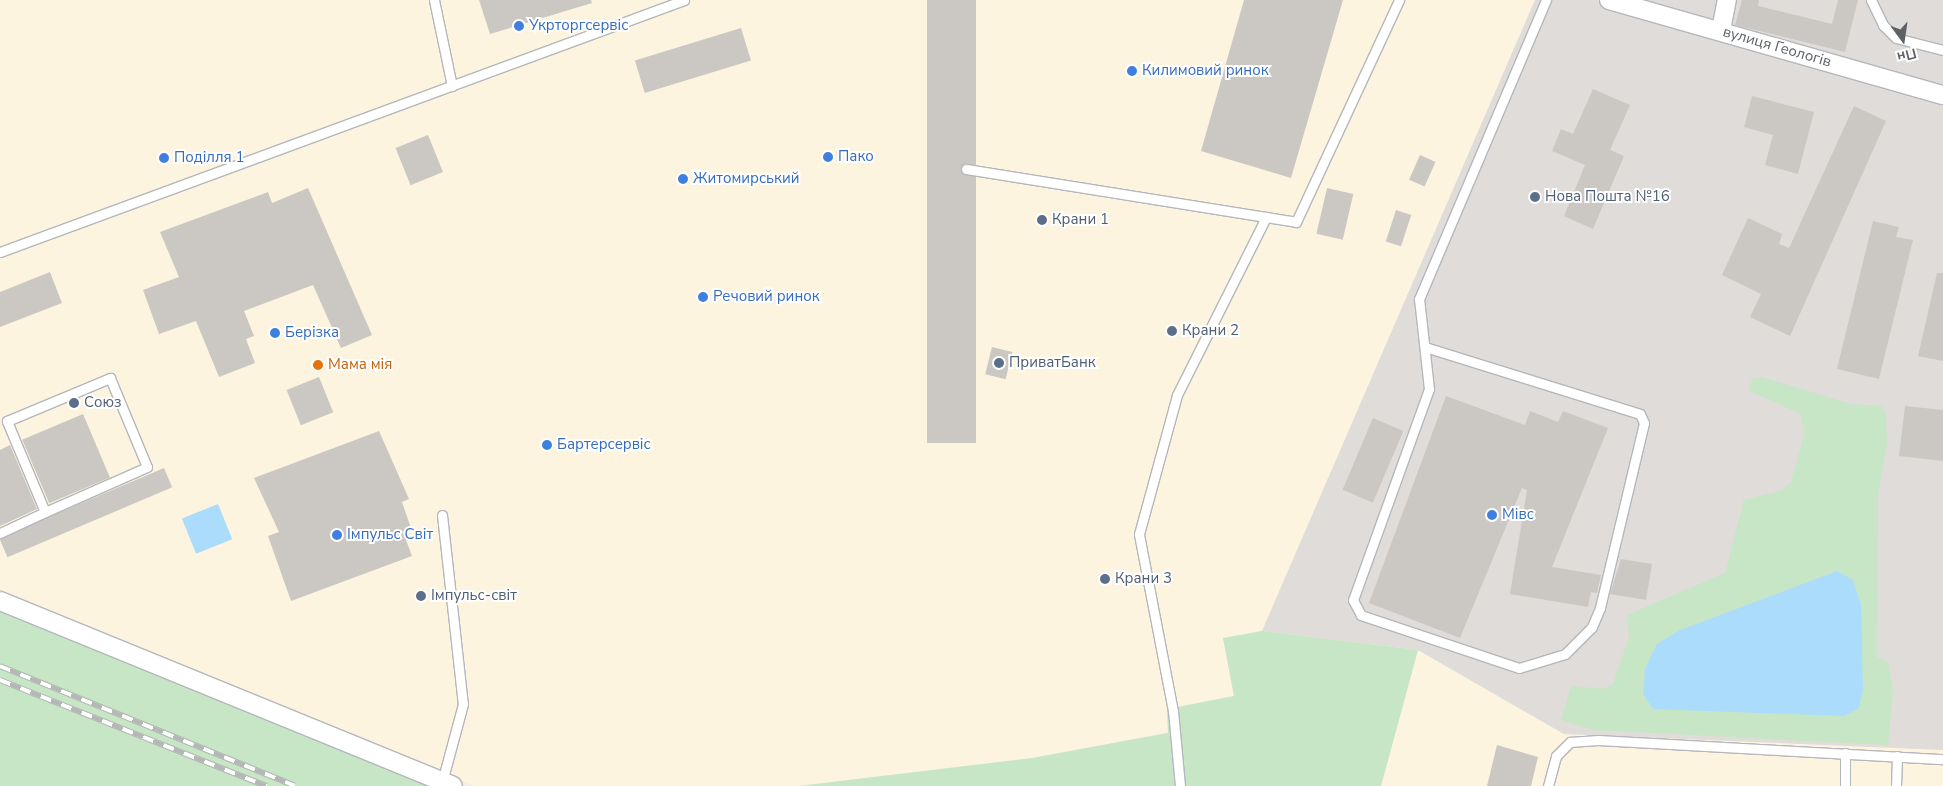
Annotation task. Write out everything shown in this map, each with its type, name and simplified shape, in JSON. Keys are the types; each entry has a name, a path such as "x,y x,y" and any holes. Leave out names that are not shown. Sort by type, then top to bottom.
{"street":[{"name":"вулиця Геологів","path":"1610,0 1721,30 1943,95"},
{"path":"1721,30 1727,0"},
{"path":"0,601 448,784"}],"lane":[{"path":"434,0 452,86"},
{"path":"0,252 684,0"},
{"path":"966,169 1296,222 1400,0"},
{"path":"1425,347 1640,414 1644,423 1600,608 1592,627 1566,654 1519,668 1361,615 1354,608 1353,600 1429,389 1420,299 1546,0"},
{"path":"1871,0 1883,25 1896,38 1943,50"},
{"path":"1180,786 1173,711 1139,534 1177,395 1266,218"},
{"path":"0,533 147,467 110,378 7,421 45,512"},
{"path":"442,515 463,704 448,784"},
{"path":"1548,786 1556,756 1570,742 1669,742 1943,759"},
{"path":"1845,753 1845,786"},
{"path":"1896,786 1897,756"}],"shaded area":[{"name":"Речовий ринок","path":"0,0 1535,0 1262,631 1223,639 1234,696 1167,709 1169,732 1033,758 799,786 474,786 0,593"},
{"path":"1535,0 1943,0 1943,750 1564,734 1418,650 1262,631"},
{"path":"1418,650 1564,734 1943,750 1943,786 1381,786"}],"green space":[{"path":"1761,377 1851,404 1881,406 1886,413 1887,444 1878,494 1877,657 1888,662 1893,691 1888,745 1594,730 1561,720 1571,686 1603,689 1613,684 1629,638 1627,615 1725,573 1744,500 1783,490 1791,482 1804,435 1801,414 1748,390 1753,378","holes":["1837,571 1861,652 1863,690 1680,630"]},
{"path":"0,601 453,786 0,786"},
{"path":"1262,631 1418,650 1381,786 799,786 1032,758 1168,733 1167,709 1234,696 1223,638"}],"water":[{"path":"218,504 232,539 196,554 182,519"},
{"path":"1837,571 1853,580 1861,605 1863,690 1859,708 1844,716 1653,709 1643,694 1645,669 1657,644 1680,630"}],"building":[{"path":"479,0 591,0 592,3 490,34"},
{"path":"927,0 976,0 976,443 927,443"},
{"path":"1244,0 1343,0 1291,178 1201,151"},
{"path":"1742,0 1759,0 1758,6 1832,24 1838,0 1858,0 1845,52 1735,25"},
{"path":"741,28 751,61 645,93 635,60"},
{"path":"1593,89 1630,105 1610,150 1624,156 1593,229 1564,216 1585,165 1552,151 1561,129 1573,134"},
{"path":"1752,96 1814,112 1798,174 1765,165 1773,135 1744,127"},
{"path":"1854,106 1886,121 1790,336 1750,317 1761,294 1722,275 1748,218 1782,234 1779,244 1789,248"},
{"path":"428,135 443,172 411,185 396,148"},
{"path":"1420,155 1436,162 1425,187 1409,180"},
{"path":"308,188 372,335 341,348 313,285 244,311 254,336 246,339 255,363 219,377 196,321 159,334 143,290 179,277 160,232 268,192 272,203"},
{"path":"1327,188 1353,194 1343,240 1316,234"},
{"path":"1396,210 1411,215 1401,246 1386,241"},
{"path":"1873,221 1899,227 1896,237 1913,240 1879,379 1837,369"},
{"path":"50,272 62,303 0,327 0,292"},
{"path":"1937,273 1943,273 1943,361 1918,356"},
{"path":"992,347 1012,352 1006,379 985,374"},
{"path":"319,377 333,412 301,425 287,390"},
{"name":"Мівс","path":"1446,396 1525,425 1530,411 1558,422 1563,411 1608,428 1552,567 1601,575 1597,593 1591,592 1588,607 1510,594 1527,490 1522,488 1460,638 1369,603"},
{"path":"1905,406 1943,410 1943,461 1899,456"},
{"path":"83,414 110,478 49,503 22,440"},
{"path":"1373,418 1403,431 1373,503 1343,490"},
{"name":"Імпульс Світ","path":"379,431 409,499 402,502 411,528 403,532 412,556 291,601 268,536 279,532 254,478"},
{"path":"10,445 37,509 0,526 0,450"},
{"path":"164,468 172,487 7,557 0,538"},
{"path":"1621,559 1652,564 1646,600 1610,594"},
{"path":"1497,745 1538,757 1531,786 1487,786"}],"railway":[{"path":"0,666 295,786"},
{"path":"0,680 267,786"}],"place":[{"name":"Укрторгсервіс","path":"519,26"},
{"name":"Килимовий ринок","path":"1132,71"},
{"name":"Пако","path":"828,157"},
{"name":"Поділля 1","path":"164,158"},
{"name":"Житомирський","path":"683,179"},
{"name":"Нова Пошта №16","path":"1535,197"},
{"name":"Крани 1","path":"1042,220"},
{"name":"Речовий ринок","path":"703,297"},
{"name":"Крани 2","path":"1172,331"},
{"name":"Берізка","path":"275,333"},
{"name":"ПриватБанк","path":"999,363"},
{"name":"Мама мія","path":"318,365"},
{"name":"Союз","path":"74,403"},
{"name":"Бартерсервіс","path":"547,445"},
{"name":"Мівс","path":"1492,515"},
{"name":"Імпульс Світ","path":"337,535"},
{"name":"Крани 3","path":"1105,579"},
{"name":"Імпульс-світ","path":"421,596"}]}
